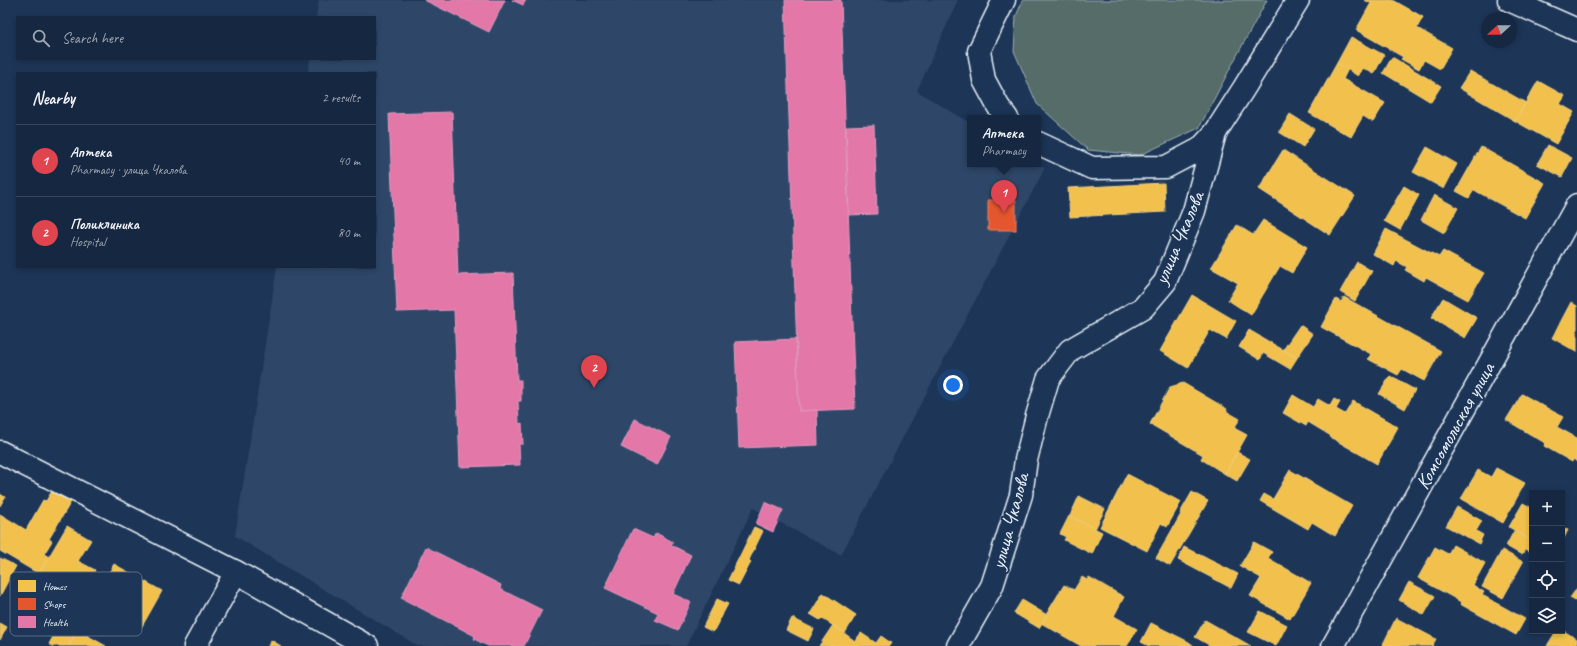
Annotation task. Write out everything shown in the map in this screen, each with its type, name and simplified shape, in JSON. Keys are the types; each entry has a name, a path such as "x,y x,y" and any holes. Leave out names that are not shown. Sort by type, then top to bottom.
{"street":[{"path":"1004,0 980,51 984,80 998,106 1005,115"},
{"name":"улица Чкалова","path":"958,646 992,586 1021,496 1026,460 1048,379 1070,350 1143,308 1164,282 1194,210 1215,133 1298,0"},
{"path":"1510,0 1577,30"},
{"path":"1041,144 1092,168 1166,167 1200,149 1215,133"},
{"name":"Комсомольская улица","path":"1333,646 1577,205"},
{"path":"0,452 236,572 367,646"},
{"path":"195,646 236,572"}],"shaded area":[{"path":"319,0 958,0 917,91 967,121 967,167 1041,167 1041,165 1045,168 841,555 753,508 686,646 418,646 235,536 277,268 376,268 376,72 308,72 310,60 376,60 376,16 316,16"}],"green space":[{"path":"1023,0 1267,0 1199,128 1140,155 1088,150 1037,104 1014,51 1016,16"}],"building: Homes":[{"path":"1364,0 1393,0 1423,17 1417,28 1452,48 1440,69 1424,60 1419,69 1401,59 1403,57 1356,30 1371,3"},
{"path":"1351,37 1384,55 1374,74 1363,68 1358,76 1337,63"},
{"path":"1392,57 1441,86 1431,102 1383,73"},
{"path":"1337,63 1348,69 1343,79 1385,103 1373,122 1363,116 1351,137 1309,113"},
{"path":"1470,71 1526,103 1515,121 1459,88"},
{"path":"1538,81 1565,96 1560,104 1574,112 1556,144 1515,121"},
{"path":"1290,114 1314,129 1303,147 1279,132"},
{"path":"1548,145 1572,158 1562,177 1537,164"},
{"path":"1427,147 1457,164 1444,189 1413,172"},
{"path":"1481,147 1545,183 1525,218 1474,190 1469,198 1456,191"},
{"path":"1283,150 1355,196 1330,235 1259,189"},
{"path":"1164,183 1165,212 1070,217 1068,188"},
{"path":"1404,186 1419,195 1400,230 1384,221"},
{"path":"1434,195 1458,208 1444,233 1421,220"},
{"path":"1263,220 1307,247 1292,273 1280,266 1251,315 1228,300 1238,283 1211,268 1237,225 1253,235"},
{"path":"1386,229 1439,257 1443,251 1484,273 1468,300 1426,277 1424,281 1405,270 1407,267 1396,261 1394,266 1373,254"},
{"path":"1357,262 1372,271 1355,301 1340,292"},
{"path":"1192,295 1236,321 1226,339 1210,330 1188,368 1160,351"},
{"path":"1344,297 1441,351 1424,381 1402,369 1398,375 1368,359 1371,354 1321,327 1336,299 1341,302"},
{"path":"1443,298 1477,318 1465,338 1431,318"},
{"path":"1571,302 1577,306 1577,352 1552,338"},
{"path":"1300,325 1313,334 1297,358 1283,350"},
{"path":"1249,330 1297,358 1290,369 1263,353 1260,360 1239,347"},
{"path":"1390,376 1415,390 1405,409 1379,394"},
{"path":"1183,383 1227,409 1226,411 1240,419 1234,428 1247,435 1225,474 1201,459 1203,455 1150,424 1170,387"},
{"path":"1522,394 1563,417 1557,427 1577,438 1577,462 1573,459 1572,462 1544,446 1545,443 1506,420"},
{"path":"1293,395 1313,407 1318,399 1330,406 1334,399 1340,402 1336,409 1345,414 1353,401 1398,427 1377,464 1330,437 1331,436 1308,422 1306,426 1283,413"},
{"path":"1237,452 1250,459 1237,481 1225,474"},
{"path":"1496,468 1525,483 1503,523 1461,499 1478,470 1491,477"},
{"path":"1290,470 1352,506 1335,536 1312,522 1308,529 1260,501 1264,494 1273,499"},
{"path":"1127,474 1181,502 1167,527 1161,523 1147,551 1100,527"},
{"path":"55,486 75,495 49,539 52,541 44,554 49,557 40,572 36,572 0,551 0,514 26,530 43,500 46,501"},
{"path":"1192,492 1208,501 1170,566 1156,558"},
{"path":"0,494 5,497 0,506"},
{"path":"1079,496 1105,509 1095,529 1070,516"},
{"path":"1523,503 1529,506 1529,539 1509,527"},
{"path":"1457,507 1482,521 1476,531 1483,535 1479,544 1446,526"},
{"path":"1069,516 1102,532 1092,554 1064,540 1066,537 1060,534"},
{"path":"67,526 91,540 78,561 95,570 94,572 40,572"},
{"path":"754,527 763,531 749,560 751,562 739,585 728,580"},
{"path":"1565,528 1568,530 1565,536"},
{"path":"1514,531 1529,539 1529,551 1525,549 1522,555 1506,546"},
{"path":"1254,542 1272,552 1268,558 1311,583 1290,619 1250,596 1261,578 1240,566"},
{"path":"1453,545 1485,563 1473,585 1484,592 1482,595 1525,619 1516,635 1460,604 1461,602 1418,578 1435,547 1448,554"},
{"path":"1184,547 1238,574 1231,588 1178,560"},
{"path":"1502,550 1523,562 1503,598 1482,587"},
{"path":"0,558 16,566 13,572 10,572 10,577 0,596"},
{"path":"114,564 128,572 109,572"},
{"path":"1082,577 1087,580 1089,577 1124,597 1114,616 1137,629 1127,646 1081,646 1041,623 1064,585 1074,590"},
{"path":"142,580 162,591 142,626"},
{"path":"1409,582 1435,596 1424,615 1399,600"},
{"path":"1577,588 1577,602 1570,598"},
{"path":"823,593 856,615 845,633 821,618 820,620 810,614"},
{"path":"717,599 728,604 713,632 703,627"},
{"path":"1022,600 1047,615 1039,628 1014,613"},
{"path":"1260,611 1287,625 1276,646 1248,632"},
{"path":"792,618 814,629 808,641 786,630"},
{"path":"1396,618 1436,639 1432,646 1382,646"},
{"path":"1205,620 1251,646 1211,646 1195,637"},
{"path":"0,623 7,627 0,640"},
{"path":"1151,623 1194,646 1149,646 1141,642"},
{"path":"833,625 855,641 861,633 876,643 881,636 891,643 889,646 819,646"},
{"path":"1565,632 1577,639 1577,646 1547,646 1554,634 1565,634"},
{"path":"53,636 74,636 69,646 52,646 49,644"},
{"path":"74,636 88,636 106,646 69,646"},
{"path":"271,640 281,646 268,646"}],"building: Shops":[{"path":"988,200 1016,200 1016,230 988,230"}],"building: Health":[{"path":"424,0 505,0 489,32"},
{"path":"512,0 526,0 523,5"},
{"path":"785,0 841,0 855,409 799,411"},
{"path":"452,112 458,275 513,273 517,380 521,380 521,401 518,401 519,424 522,423 523,444 519,444 520,465 460,467 454,310 397,312 389,114"},
{"path":"874,125 877,214 849,215 846,126"},
{"path":"796,339 799,411 817,410 818,445 739,448 735,342"},
{"path":"635,419 671,437 657,465 621,447"},
{"path":"765,502 783,510 773,532 756,524"},
{"path":"633,529 653,538 656,533 673,542 671,545 691,555 673,594 691,602 678,630 655,620 658,613 605,588"},
{"path":"426,547 501,585 500,589 542,610 524,646 488,646 474,639 475,636 401,598"}],"place":[{"name":"Аптека","path":"1004,213"},
{"name":"Поликлиника","path":"594,388"}]}
